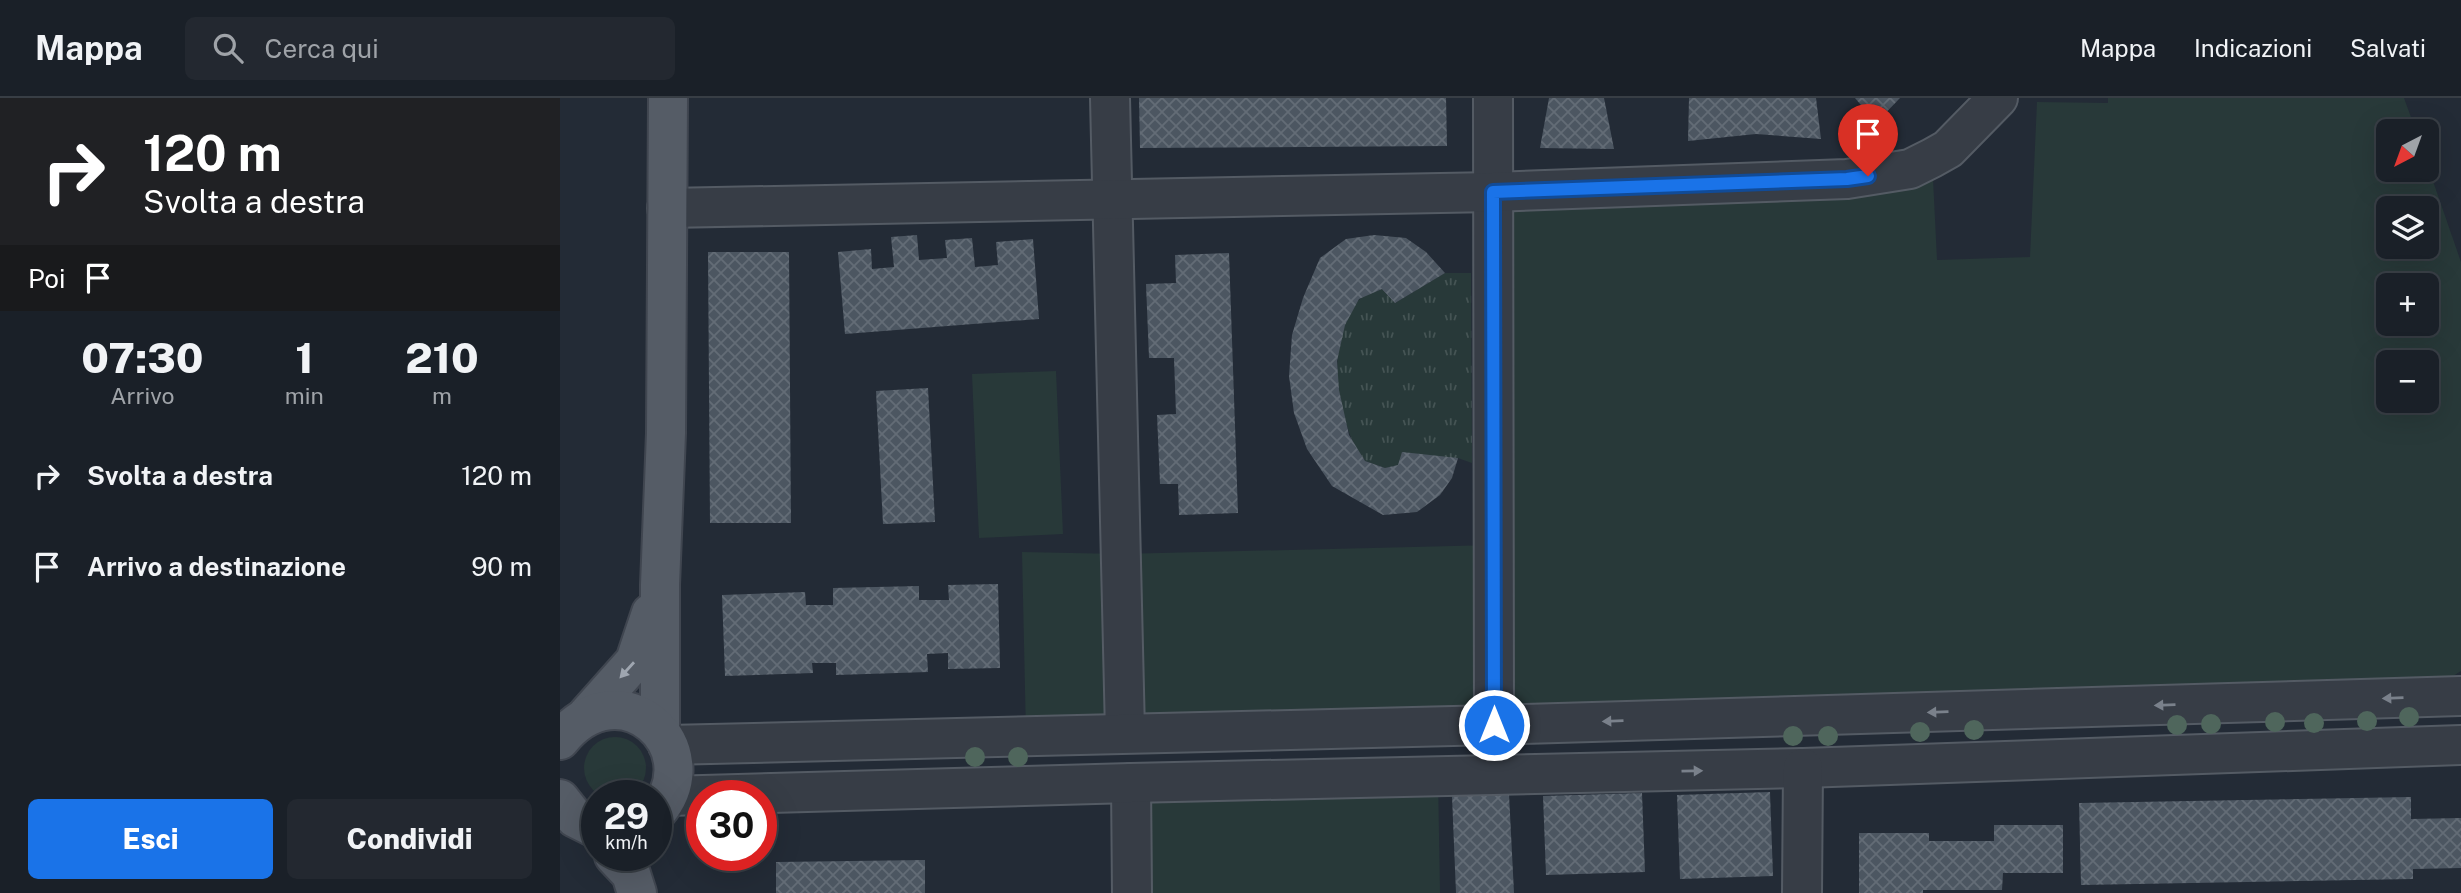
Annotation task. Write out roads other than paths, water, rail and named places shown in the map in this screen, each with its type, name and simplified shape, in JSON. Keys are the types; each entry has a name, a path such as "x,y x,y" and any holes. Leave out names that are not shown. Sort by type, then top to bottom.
{"main road":[{"path":"665,772 660,585 666,433 668,98"},
{"path":"574,727 635,661 660,585"},
{"path":"574,727 606,709 626,711 645,718 665,772"},
{"path":"628,871 636,893"},
{"path":"651,871 653,893"}],"street":[{"path":"1110,98 1125,732"},
{"path":"1493,98 1494,725"},
{"path":"667,208 1493,192 1847,179 1910,169 1948,149 1998,98"},
{"path":"665,772 1125,732 1494,725 2461,696"},
{"path":"665,772 2461,726"},
{"path":"665,772 1131,783 1803,768 2461,745"},
{"path":"1802,893 1803,768"},
{"path":"1131,783 1132,893"}]}
